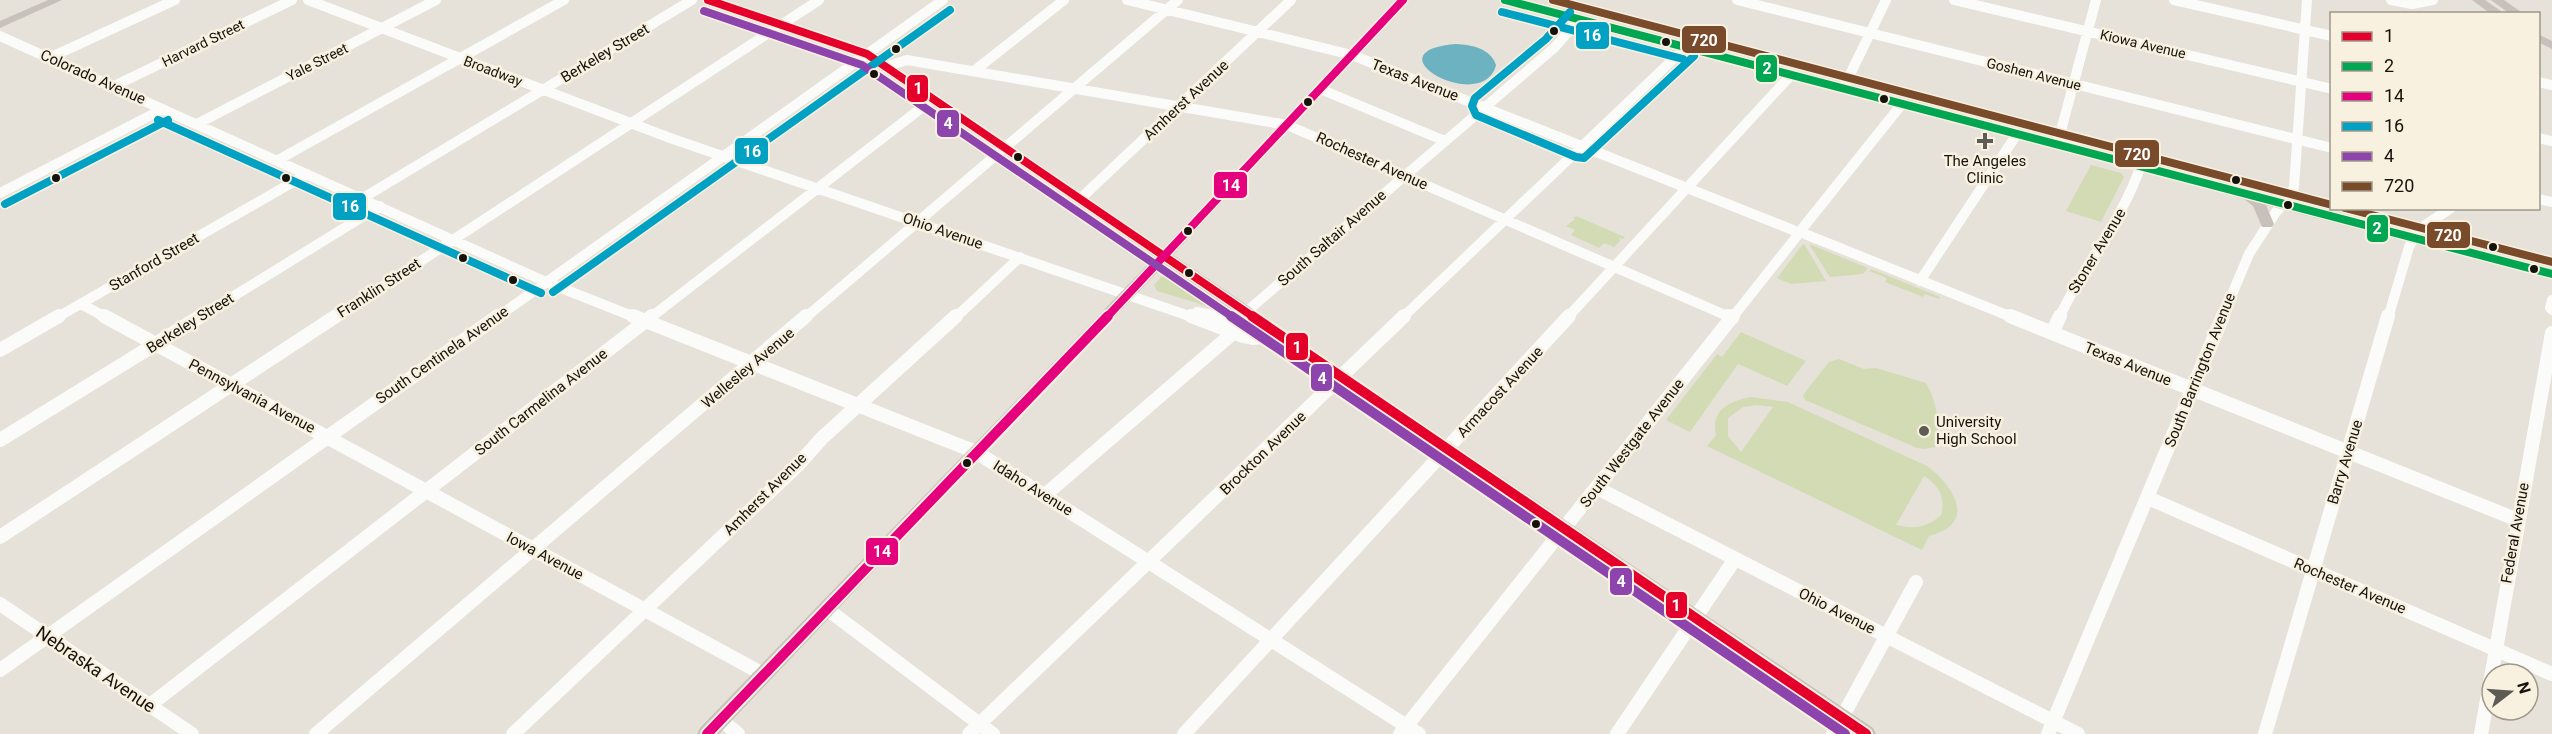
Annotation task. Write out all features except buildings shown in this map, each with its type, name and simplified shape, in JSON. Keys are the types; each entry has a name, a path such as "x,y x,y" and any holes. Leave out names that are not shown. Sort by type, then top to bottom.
{"main road":[{"path":"0,24 57,0"},
{"path":"708,0 867,54 1696,618 1837,726 1866,734"},
{"path":"707,734 1129,294 1403,0"},
{"path":"1505,0 2552,274"},
{"path":"2477,0 2497,12"},
{"path":"2496,0 2516,12"},
{"path":"2249,196 2259,204 2268,224"}],"street":[{"path":"49,57 174,0"},
{"name":"Harvard Street","path":"114,86 292,0"},
{"name":"Broadway","path":"308,0 633,121 670,138 724,156"},
{"name":"Broadway","path":"321,0 385,27"},
{"name":"Yale Street","path":"197,124 436,0"},
{"path":"278,160 564,0"},
{"name":"Berkeley Street","path":"363,198 693,0"},
{"name":"Franklin Street","path":"0,537 819,0"},
{"name":"South Centinela Avenue","path":"0,670 943,0"},
{"path":"974,71 1064,0"},
{"name":"Texas Avenue","path":"1128,0 1352,55 2518,520"},
{"name":"Wellesley Avenue","path":"316,734 1178,0"},
{"name":"Amherst Avenue","path":"1080,199 1291,0"},
{"name":"Goshen Avenue","path":"1737,0 2330,148"},
{"path":"1843,89 1886,0"},
{"name":"Kiowa Avenue","path":"1954,0 2330,89"},
{"path":"2078,149 2060,138 2096,0"},
{"path":"2174,0 2330,36"},
{"name":"South Barrington Avenue","path":"2050,728 2249,254 2294,187 2307,0"},
{"path":"2391,0 2412,4 2433,0"},
{"name":"South Saltair Avenue","path":"1246,312 1554,48 1579,20"},
{"name":"Colorado Avenue","path":"0,36 454,238 546,282"},
{"name":"Brockton Avenue","path":"974,729 1686,47"},
{"name":"Rochester Avenue","path":"885,67 907,60 1287,125 1732,318"},
{"name":"Armacost Avenue","path":"1184,734 1791,75"},
{"path":"1320,89 1445,141"},
{"name":"South Carmelina Avenue","path":"150,705 933,99"},
{"name":"South Westgate Avenue","path":"1403,730 1902,104"},
{"path":"0,193 164,109"},
{"path":"1920,281 2017,134"},
{"name":"Ohio Avenue","path":"724,156 1161,305 1233,333 1253,338 1279,334"},
{"name":"Stoner Avenue","path":"2052,333 2069,297 2131,194 2140,168"},
{"name":"Stanford Street","path":"0,350 307,174"},
{"path":"0,181 12,187"},
{"name":"Berkeley Street","path":"0,440 380,206"},
{"path":"2413,238 2418,230 2448,210"},
{"name":"Barry Avenue","path":"2265,734 2347,452 2413,238"},
{"name":"Amherst Avenue","path":"513,734 797,466 807,453 848,413 859,406 1020,257"},
{"name":"Idaho Avenue","path":"546,282 976,452 1149,561 1403,730 1419,734"},
{"path":"2552,300 2550,308 2552,310"},
{"name":"Pennsylvania Avenue","path":"81,303 327,437"},
{"name":"Ohio Avenue","path":"1161,305 1228,318 1246,312"},
{"path":"1045,495 1233,333"},
{"name":"Federal Avenue","path":"2481,734 2552,333"},
{"name":"Iowa Avenue","path":"327,437 763,674"},
{"name":"Ohio Avenue","path":"1597,488 1886,636 2050,728 2078,734"},
{"name":"Rochester Avenue","path":"2148,498 2552,674"},
{"path":"1617,734 1735,560"},
{"path":"1837,726 1916,582"},
{"name":"Nebraska Avenue","path":"0,604 192,734"},
{"path":"827,609 974,729 993,734"},
{"path":"720,719 738,734"}],"green space":[{"path":"2091,165 2121,173 2124,177 2101,222 2066,211"},
{"path":"1576,216 1625,237 1619,238 1620,241 1614,247 1604,243 1599,248 1571,235 1575,230 1566,226"},
{"path":"1803,244 1826,281 1791,284 1777,278"},
{"path":"1809,244 1868,268 1863,274 1830,277"},
{"path":"1871,269 1940,297 1939,299 1925,294 1923,297 1885,282 1887,278 1869,271"},
{"path":"1170,275 1217,309 1157,291 1154,285 1161,277"},
{"path":"1741,332 1806,361 1787,386 1738,364 1690,432 1666,420 1717,354 1722,357"},
{"path":"1839,359 1864,369 1876,368 1926,383 1937,414 1938,430 1935,447 1917,448 1805,400 1803,396 1806,391 1829,362"},
{"path":"1751,397 1788,402 1927,466 1946,484 1957,504 1957,514 1953,523 1944,530 1929,536 1922,550 1707,446 1716,435 1716,419 1723,408","holes":["1757,405 1773,407 1741,452 1728,436 1728,418 1743,407","1924,476 1940,492 1941,515 1931,523 1920,526 1896,525"]}],"water":[{"path":"1456,44 1485,51 1493,59 1496,65 1487,79 1472,84 1454,83 1437,76 1426,67 1422,57 1431,49"}],"transit line":[{"name":"1","path":"708,0 867,54 1866,734"},
{"name":"14","path":"707,734 1129,294 1403,0"},
{"name":"2","path":"1505,0 2552,274"},
{"name":"720","path":"1553,0 2330,204"},
{"name":"16","path":"553,292 950,10"},
{"name":"4","path":"704,11 862,65 1845,734"},
{"name":"16","path":"1502,12 1683,59"},
{"name":"16","path":"1570,12 1546,39 1475,98 1472,106 1476,115 1576,157 1584,158 1694,56"},
{"name":"16","path":"158,120 541,293"},
{"name":"16","path":"5,204 168,120"},
{"name":"720","path":"2353,210 2552,262"}],"place":[{"name":"The Angeles Clinic","path":"1985,141"},
{"name":"University High School","path":"1924,431"}]}
